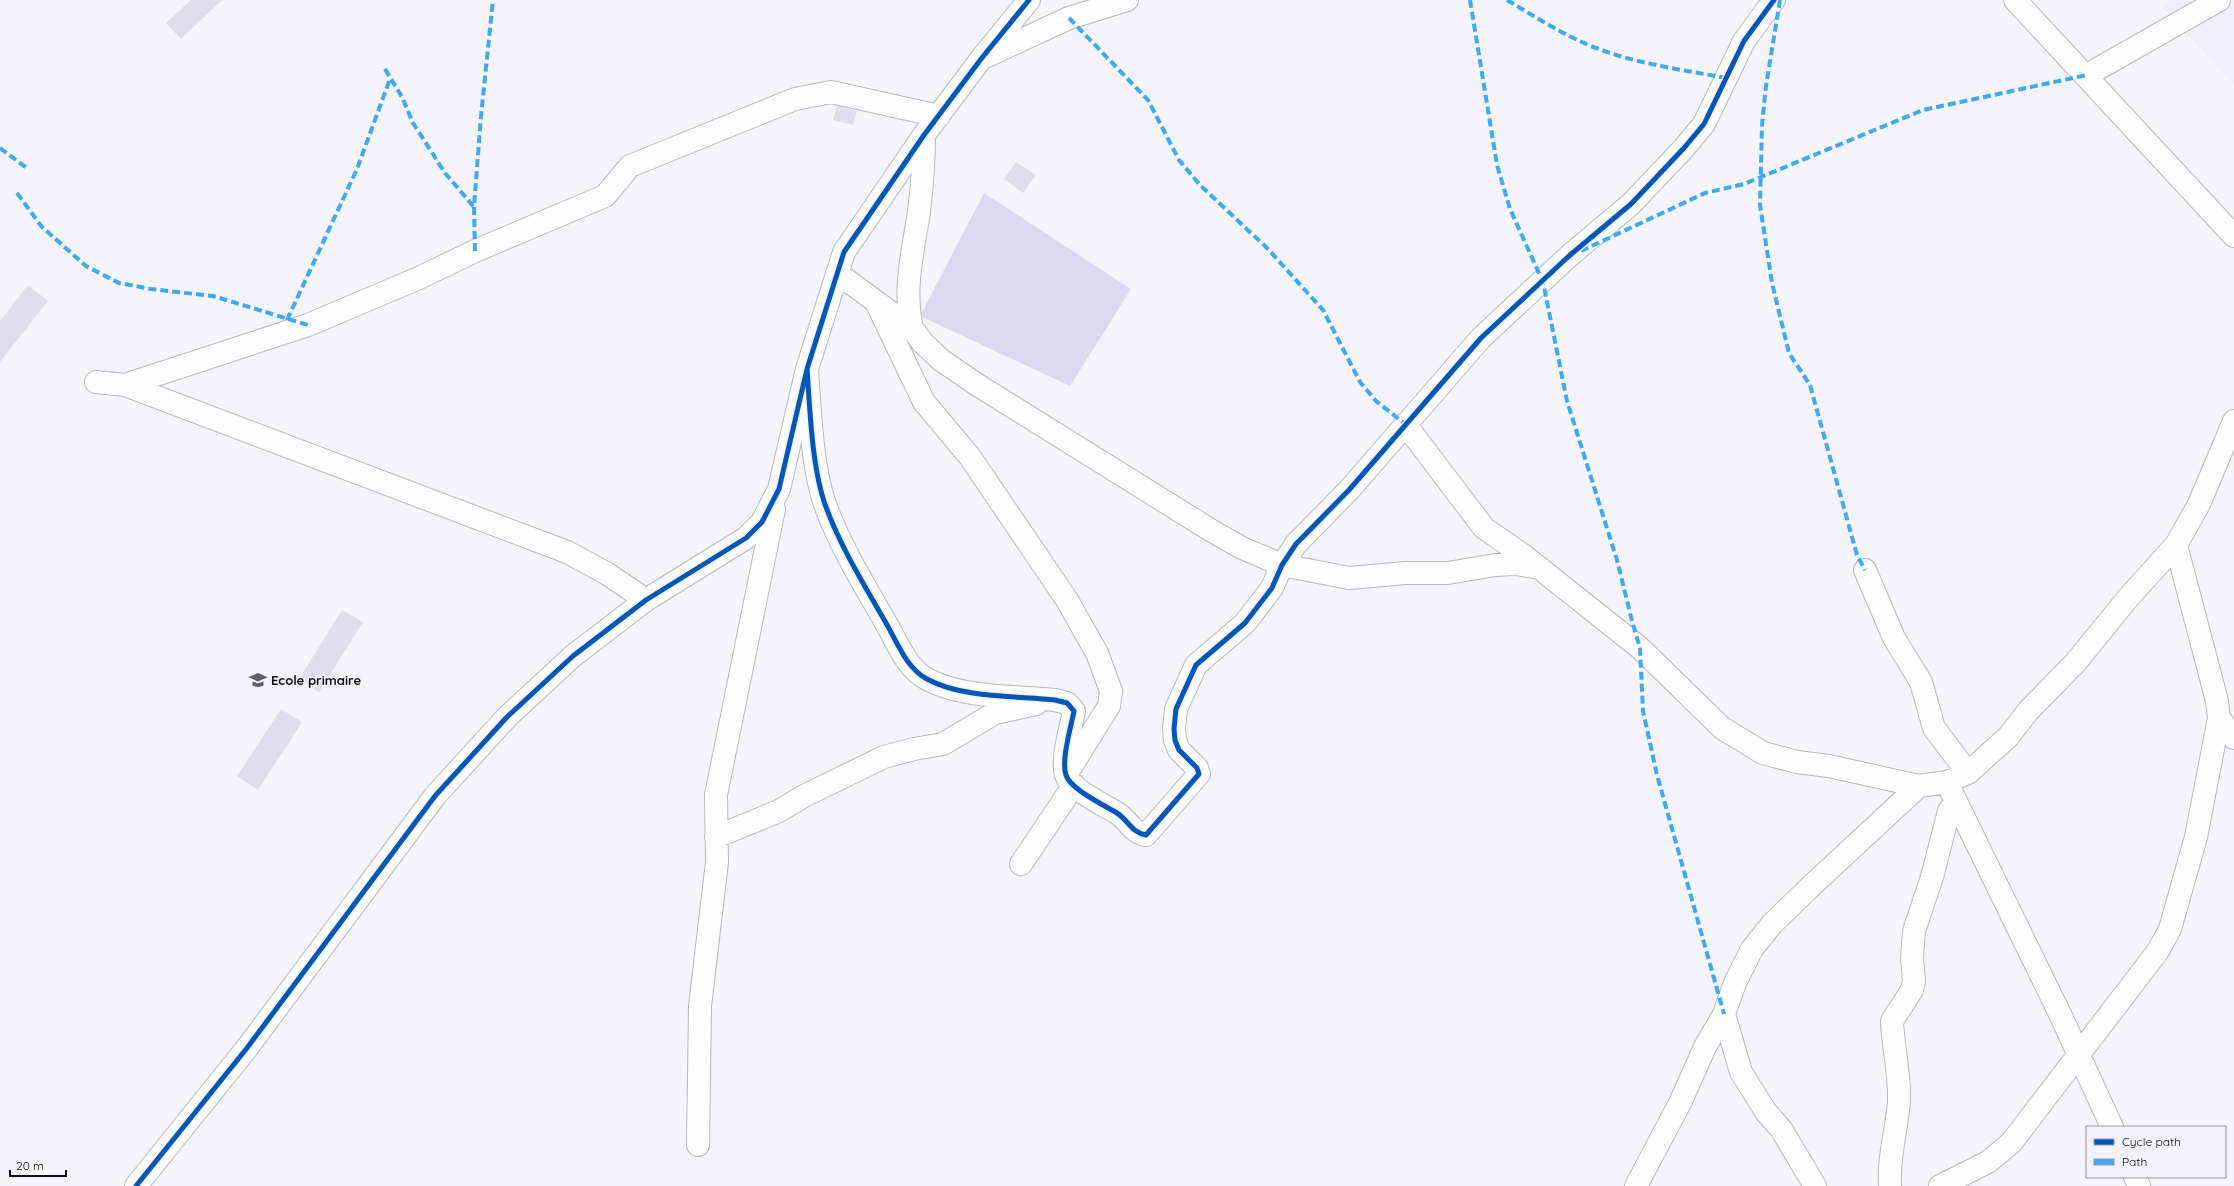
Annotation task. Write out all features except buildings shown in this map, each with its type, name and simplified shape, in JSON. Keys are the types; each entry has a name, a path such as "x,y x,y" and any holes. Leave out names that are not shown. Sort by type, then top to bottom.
{"street":[{"path":"698,1145 700,1006 717,862 716,795 779,489 807,369 844,252 924,135 981,59 1029,0"},
{"path":"981,59 1069,18 1127,0"},
{"path":"807,369 812,427 826,507 867,589 916,671 926,679 967,692 1055,700 1067,703 1074,711 1064,764 1070,780 1119,815 1134,830 1146,835 1199,774 1197,768 1179,750 1175,740 1176,709 1187,681 1196,665 1245,623 1262,604 1272,588 1282,565 1296,544 1349,490 1481,338 1569,256 1632,204 1684,148 1704,124 1744,41 1774,0"},
{"path":"2015,0 2087,75 2234,236"},
{"path":"2087,75 2220,0"},
{"path":"125,385 308,325 419,278 475,251 604,196 630,166 795,99 831,92 939,116"},
{"path":"912,328 908,309 908,283 922,189 924,135"},
{"path":"837,273 912,328 922,342 941,360 976,384 1212,531 1242,548 1282,565 1349,578 1448,573 1495,565 1516,564 1540,568"},
{"path":"875,301 924,402 970,457 1067,600 1097,653 1111,691 1109,706 1070,780 1021,864"},
{"path":"96,382 125,385 567,552 606,574 646,600"},
{"path":"1890,1186 1889,1169 1896,1133 1899,1082 1892,1021 1912,990 1914,981 1912,958 1914,931 1932,877 1949,811 1952,792 1968,773 2008,737 2029,710 2076,662 2128,598 2176,545 2199,504 2234,421"},
{"path":"1406,424 1484,528 1540,568 1640,648 1722,728 1763,753 1797,762 1829,766 1952,792"},
{"path":"136,1186 247,1048 435,796 507,717 573,656 646,600 746,538 762,522 779,489"},
{"path":"1940,1186 1972,1172 2001,1153 2046,1099 2078,1053 2158,951 2170,929 2196,837 2219,718 2217,701 2176,545"},
{"path":"1865,570 1897,643 1921,682 1934,728 1968,773"},
{"path":"716,837 779,811 804,796 884,757 914,749 943,744 995,713 1055,700"},
{"path":"2219,718 2234,738"},
{"path":"1636,1186 1680,1103 1705,1046 1724,1014 1735,983 1752,949 1772,924 1919,786"},
{"path":"1952,792 2112,1126"},
{"path":"1724,1014 1742,1072 1766,1112 1781,1129 1815,1186"}],"shaded area":[{"path":"2172,0 2234,0 2234,85 2162,6"},
{"path":"984,193 1131,289 1070,386 920,316"}],"marked path":[{"path":"475,251 474,207 481,116 493,0"},
{"path":"1470,0 1497,165 1510,209 1543,282 1567,401 1617,560 1640,648 1643,711 1657,775 1724,1014"},
{"path":"1507,0 1545,23 1601,50 1654,65 1726,78"},
{"path":"1780,0 1766,86 1762,125 1760,205 1772,283 1789,353 1810,385 1857,555 1865,570"},
{"path":"1069,18 1148,100 1179,160 1200,185 1267,248 1323,310 1360,382 1376,401 1405,424"},
{"path":"385,69 402,97 413,123 445,173 474,207"},
{"path":"1581,251 1705,193 1744,184 1923,110 2087,75"},
{"path":"287,320 357,169 390,79"},
{"path":"0,148 28,169"},
{"path":"17,193 42,227 86,266 119,283 151,289 213,296 308,325"}],"cycle path":[{"path":"136,1186 247,1048 435,796 507,717 573,656 646,600 746,538 762,522 779,489 807,369 844,252 924,135 981,59 1029,0"},
{"path":"807,369 815,458 821,492 826,507 846,552 908,662 920,675 956,690 989,695 1055,700 1067,703 1074,711 1067,743 1065,761 1066,775 1074,786 1080,791 1117,813 1137,832 1146,835 1199,774 1197,768 1179,750 1175,740 1174,729 1176,709 1196,665 1245,623 1272,588 1282,565 1296,544 1349,490 1481,338 1569,256 1631,204 1684,148 1704,124 1744,41 1774,0"}],"place":[{"name":"Ecole primaire","path":"258,680"}]}
